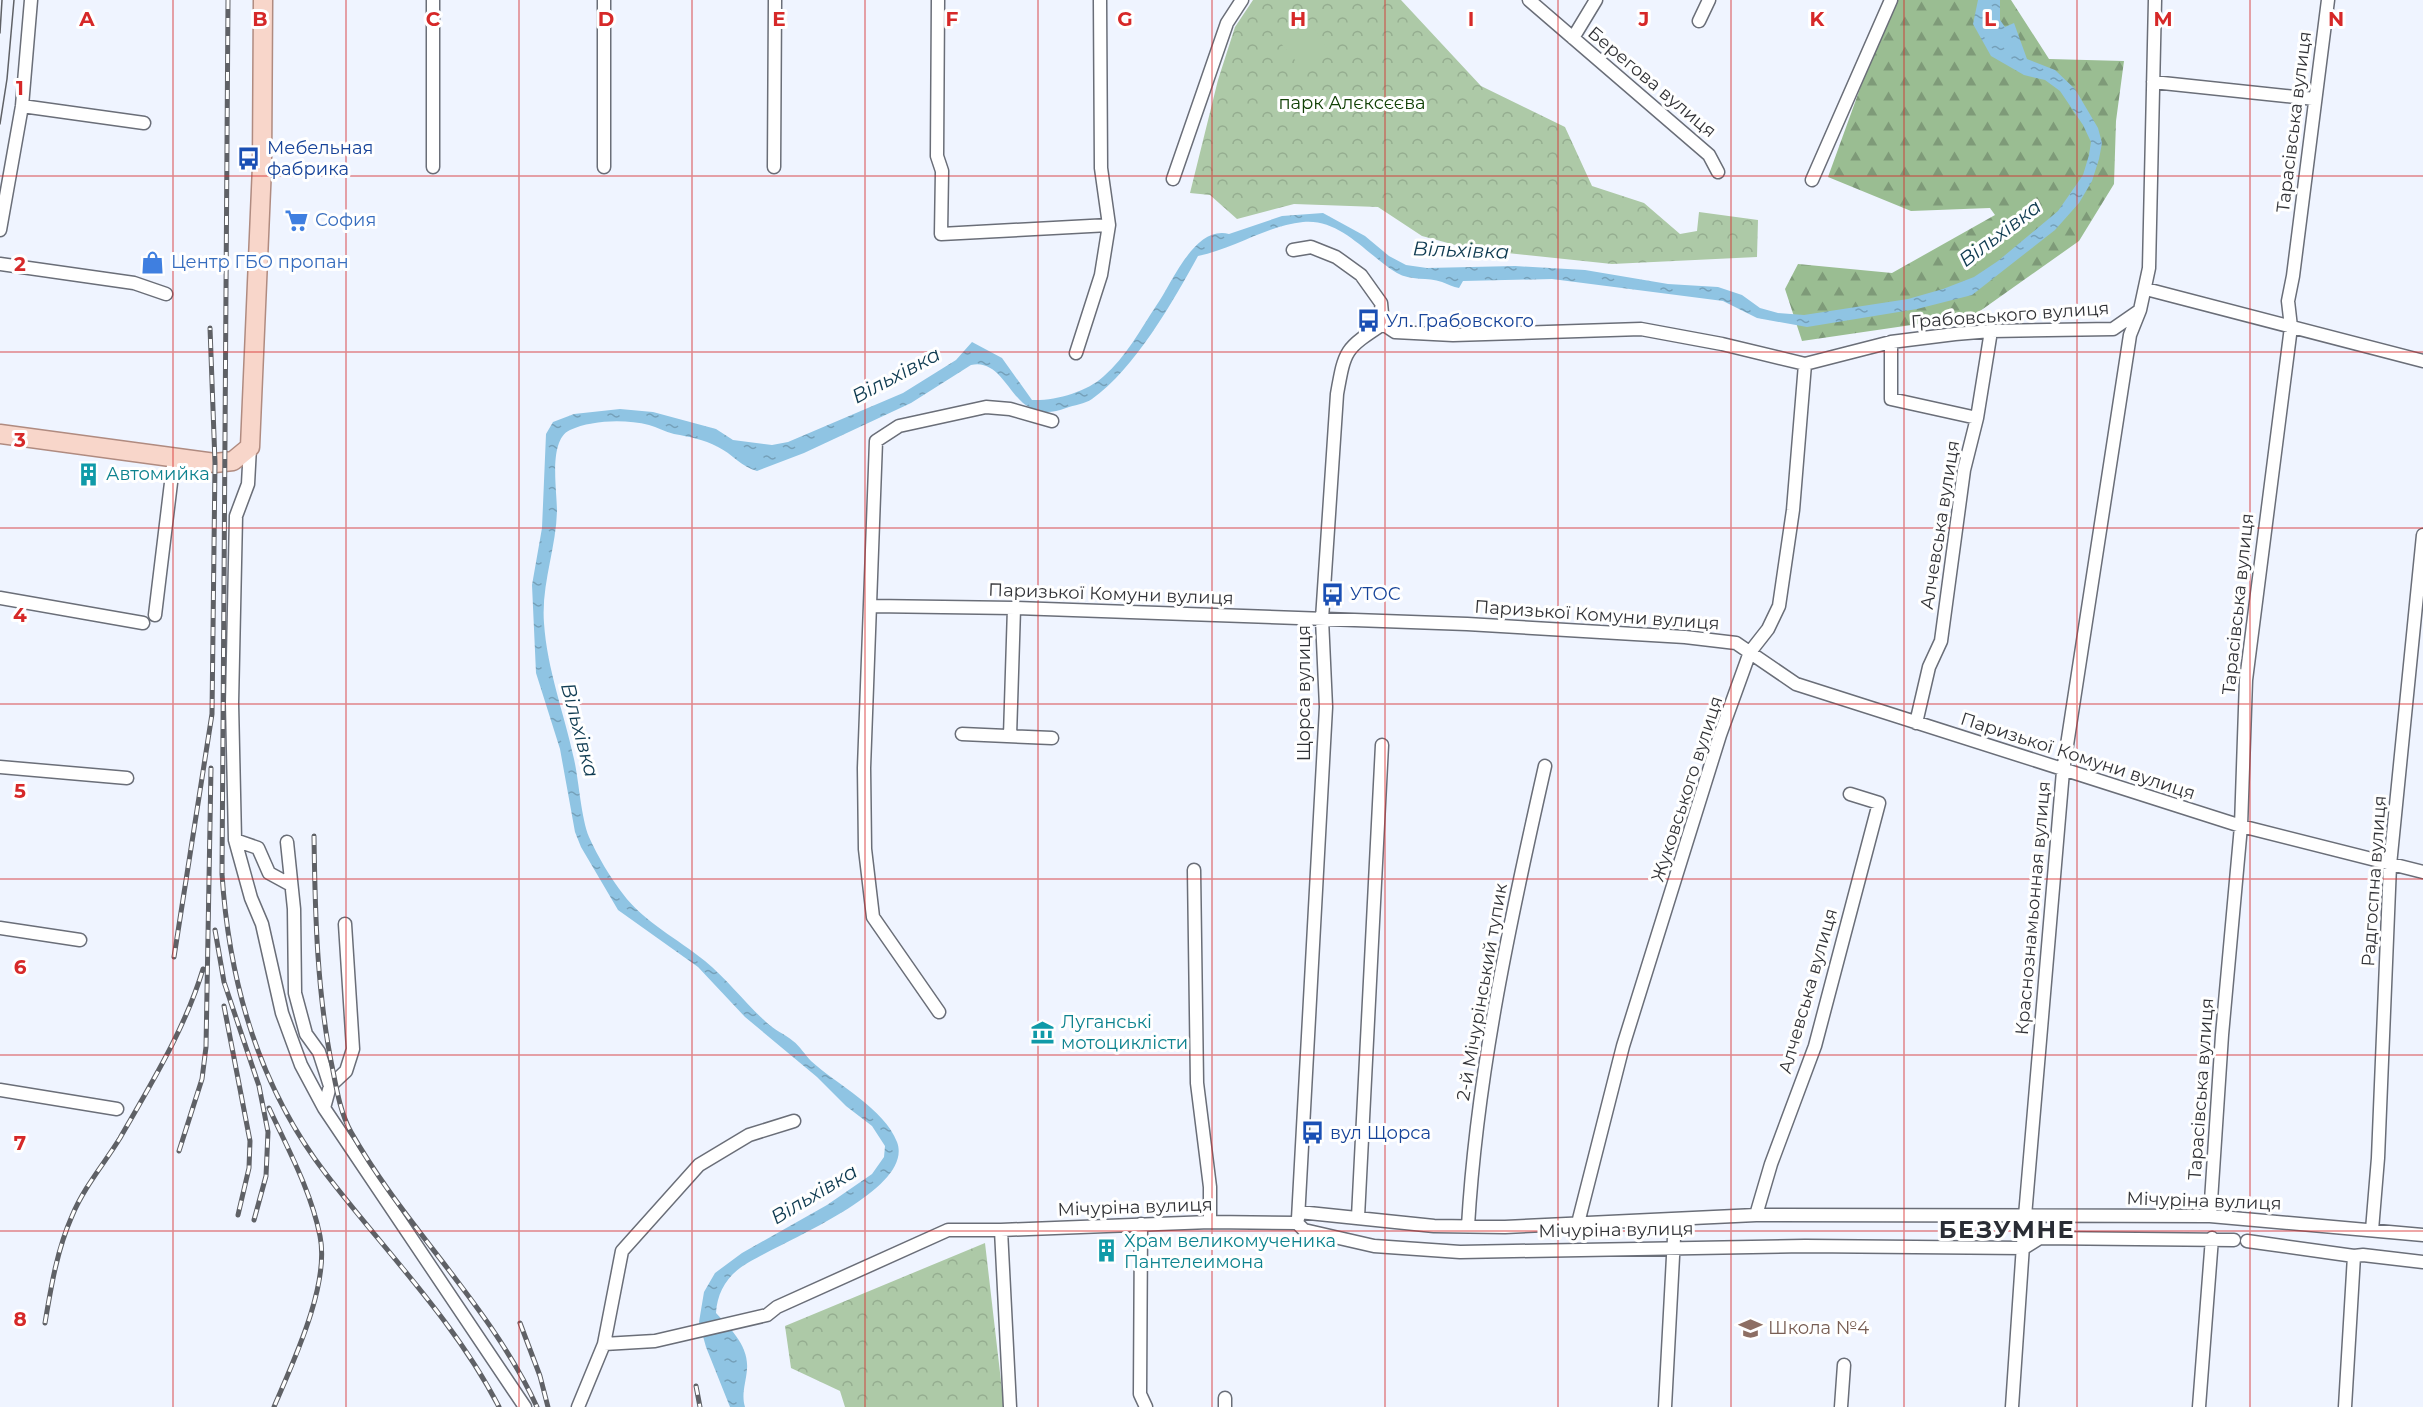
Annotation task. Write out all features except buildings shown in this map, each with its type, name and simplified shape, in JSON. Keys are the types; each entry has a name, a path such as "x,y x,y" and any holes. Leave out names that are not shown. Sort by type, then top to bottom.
{"main road":[{"path":"0,434 225,463 233,461 250,447 262,166 263,0"}],"street":[{"path":"0,230 22,106 31,0"},
{"path":"433,0 433,167"},
{"path":"604,0 604,166"},
{"path":"774,166 775,0"},
{"path":"938,0 937,156 942,171 941,234 1109,225"},
{"path":"1076,353 1101,275 1109,225 1101,168 1100,0"},
{"path":"1173,179 1227,23 1242,0"},
{"name":"Берегова вулиця","path":"1529,0 1709,155 1718,172"},
{"path":"1572,39 1596,0"},
{"path":"1700,21 1709,0"},
{"path":"1812,180 1891,0"},
{"name":"Краснознамьонная вулиця","path":"2012,1407 2025,1216 2063,771 2130,335 2140,310 2150,268 2155,0"},
{"name":"Тарасівська вулиця","path":"2210,1216 2222,1035 2241,826 2246,680 2291,327 2288,301 2328,0"},
{"path":"2153,82 2315,99"},
{"path":"22,106 144,123"},
{"path":"1293,250 1311,247 1336,256 1361,275 1381,303 1383,324"},
{"path":"0,264 134,283 166,294"},
{"path":"2146,289 2423,361"},
{"name":"Грабовського вулиця","path":"1383,324 1395,332 1453,335 1641,329 1722,344 1805,364 1891,342 1991,331 2113,329 2140,310"},
{"name":"Щорса вулиця","path":"1298,1218 1326,707 1322,619 1337,394 1342,365 1351,345 1383,324"},
{"name":"Алчевська вулиця","path":"1916,723 1929,667 1941,641 1964,470 1977,418 1991,331"},
{"path":"1891,342 1891,399 1977,418"},
{"name":"Жуковського вулиця","path":"1578,1223 1623,1046 1720,735 1750,652 1768,629 1779,606 1793,510 1805,364"},
{"path":"939,1012 873,917 865,849 864,768 872,606 876,441 899,426 986,407 1010,409 1052,421"},
{"path":"250,447 248,484 236,516 232,703 235,840 251,897 262,924 282,1013 301,1065 324,1108 525,1407"},
{"path":"155,615 174,458"},
{"name":"Радгоспна вулиця","path":"2372,1230 2378,1158 2391,865 2423,535"},
{"path":"0,598 143,623"},
{"name":"Паризької Комуни вулиця","path":"872,606 1014,608 1467,624 1685,637 1736,643 1796,684 1862,703 2063,771 2241,826 2423,872"},
{"path":"1010,736 1014,608"},
{"path":"962,734 1052,738"},
{"path":"1358,1217 1382,745"},
{"name":"2-й Мічурінський тупик","path":"1468,1226 1472,1154 1514,902 1545,766"},
{"path":"0,767 127,778"},
{"name":"Алчевська вулиця","path":"1756,1215 1771,1164 1815,1046 1879,803 1850,794"},
{"path":"235,840 258,848 269,873 291,885"},
{"path":"287,842 295,993 306,1034 319,1052 330,1086"},
{"path":"1194,870 1197,1083 1210,1187 1210,1222"},
{"path":"324,1108 330,1086 346,1071 353,1049 345,924"},
{"path":"0,928 80,940"},
{"path":"0,1090 117,1109"},
{"path":"578,1407 604,1344 621,1251 699,1165 749,1135 794,1121"},
{"name":"Мічуріна вулиця","path":"604,1344 655,1341 767,1315 777,1307 948,1230 1358,1217 1434,1226 1468,1226 1756,1215 2210,1216 2423,1235"},
{"name":"Мічуріна вулиця","path":"1298,1218 1304,1230 1374,1246 1460,1252 1675,1247 2024,1248 2040,1238 2212,1238 2354,1256 2423,1262"},
{"path":"1665,1407 1675,1219"},
{"path":"1141,1224 1140,1394 1146,1407"},
{"path":"1001,1230 1010,1407"},
{"path":"2199,1407 2212,1238"},
{"path":"2345,1407 2354,1256"},
{"path":"1841,1407 1844,1365"}],"green space":[{"name":"парк Алєксєєва","path":"1253,0 1401,0 1481,86 1565,127 1592,186 1644,203 1680,234 1697,231 1699,212 1758,220 1757,257 1612,264 1470,249 1422,236 1378,207 1294,204 1237,219 1210,195 1190,193 1218,80 1235,27"},
{"path":"1897,0 2011,0 2049,59 2124,61 2116,121 2114,184 2079,241 1973,316 1802,341 1785,289 1798,264 1892,273 1995,215 1990,208 1911,211 1828,177 1866,72"},
{"path":"1302,10 1330,53 1306,73 1273,34"},
{"path":"985,1243 1004,1407 845,1407 840,1391 791,1368 785,1326"}],"water":[{"path":"1978,0 2000,0 2000,20 2005,27 2014,23 2027,59 2055,70 2075,89 2098,128 2102,143 2092,181 2079,203 2055,230 1972,295 1917,309 1807,327 1757,318 1723,301 1552,279 1463,281 1459,288 1397,273 1342,232 1317,222 1303,222 1276,228 1198,256 1152,333 1123,371 1092,399 1060,410 1044,412 1028,407 1000,376 987,366 980,364 971,365 911,403 804,453 757,471 707,442 640,423 598,422 570,430 563,435 556,454 557,511 545,595 544,623 556,691 574,759 589,837 609,874 631,904 651,922 705,961 769,1025 796,1043 821,1070 871,1108 891,1130 897,1142 897,1161 885,1180 864,1198 756,1258 735,1272 726,1282 718,1300 716,1313 738,1338 747,1361 745,1407 730,1407 706,1347 699,1322 704,1292 715,1273 742,1253 827,1205 872,1174 884,1157 885,1146 872,1126 745,1017 698,967 618,910 581,847 575,832 560,749 536,673 532,585 542,528 546,434 553,422 574,414 620,409 653,412 716,429 733,440 772,445 788,442 903,393 956,360 972,342 1002,358 1032,400 1051,399 1070,394 1097,382 1119,361 1185,258 1205,238 1216,234 1229,234 1282,216 1323,213 1365,236 1389,256 1406,265 1427,268 1515,266 1585,270 1668,284 1718,287 1742,295 1760,308 1778,313 1804,315 1908,299 1943,289 1974,277 1998,261 2058,211 2083,175 2091,142 2083,125 2060,91 2045,80 2024,75 1991,56 1973,24"}],"tram line":[{"path":"0,33 2,0"},
{"path":"0,124 7,79 14,0"}],"railway":[{"path":"228,0 222,874 232,954 240,993 252,1032 265,1069 282,1106 326,1174 462,1345 499,1407"},
{"path":"174,957 212,714 215,463 210,328"},
{"path":"179,1151 202,1079 206,1047 211,768"},
{"path":"314,836 316,925 323,1013 338,1095 345,1118 351,1132 397,1202 496,1335 537,1407"},
{"path":"215,930 224,982 259,1086 268,1132 266,1176 254,1220"},
{"path":"45,1323 58,1255 72,1216 88,1185 120,1138 166,1056 187,1013 203,969"},
{"path":"224,1006 250,1141 249,1168 238,1215"},
{"path":"269,1108 311,1203 320,1236 322,1256 320,1277 308,1323 274,1407"},
{"path":"520,1323 540,1376 548,1407"},
{"path":"696,1386 700,1407"}],"place":[{"name":"Мебельная фабрика","path":"249,158"},
{"name":"София","path":"297,220"},
{"name":"Центр ГБО пропан","path":"153,262"},
{"name":"Ул. Грабовского","path":"1368,321"},
{"name":"Автомийка","path":"88,474"},
{"name":"УТОС","path":"1332,594"},
{"name":"Луганські мотоциклісти","path":"1043,1032"},
{"name":"вул Щорса","path":"1312,1133"},
{"name":"Храм великомученика Пантелеимона","path":"1106,1251"},
{"name":"Школа №4","path":"1750,1328"}],"district":[{"name":"БЕЗУМНЕ","path":"2007,1230"}],"water label":[{"name":"Вільхівка","path":"2000,233"},
{"name":"Вільхівка","path":"1461,250"},
{"name":"Вільхівка","path":"896,375"},
{"name":"Вільхівка","path":"580,730"},
{"name":"Вільхівка","path":"814,1194"}]}
